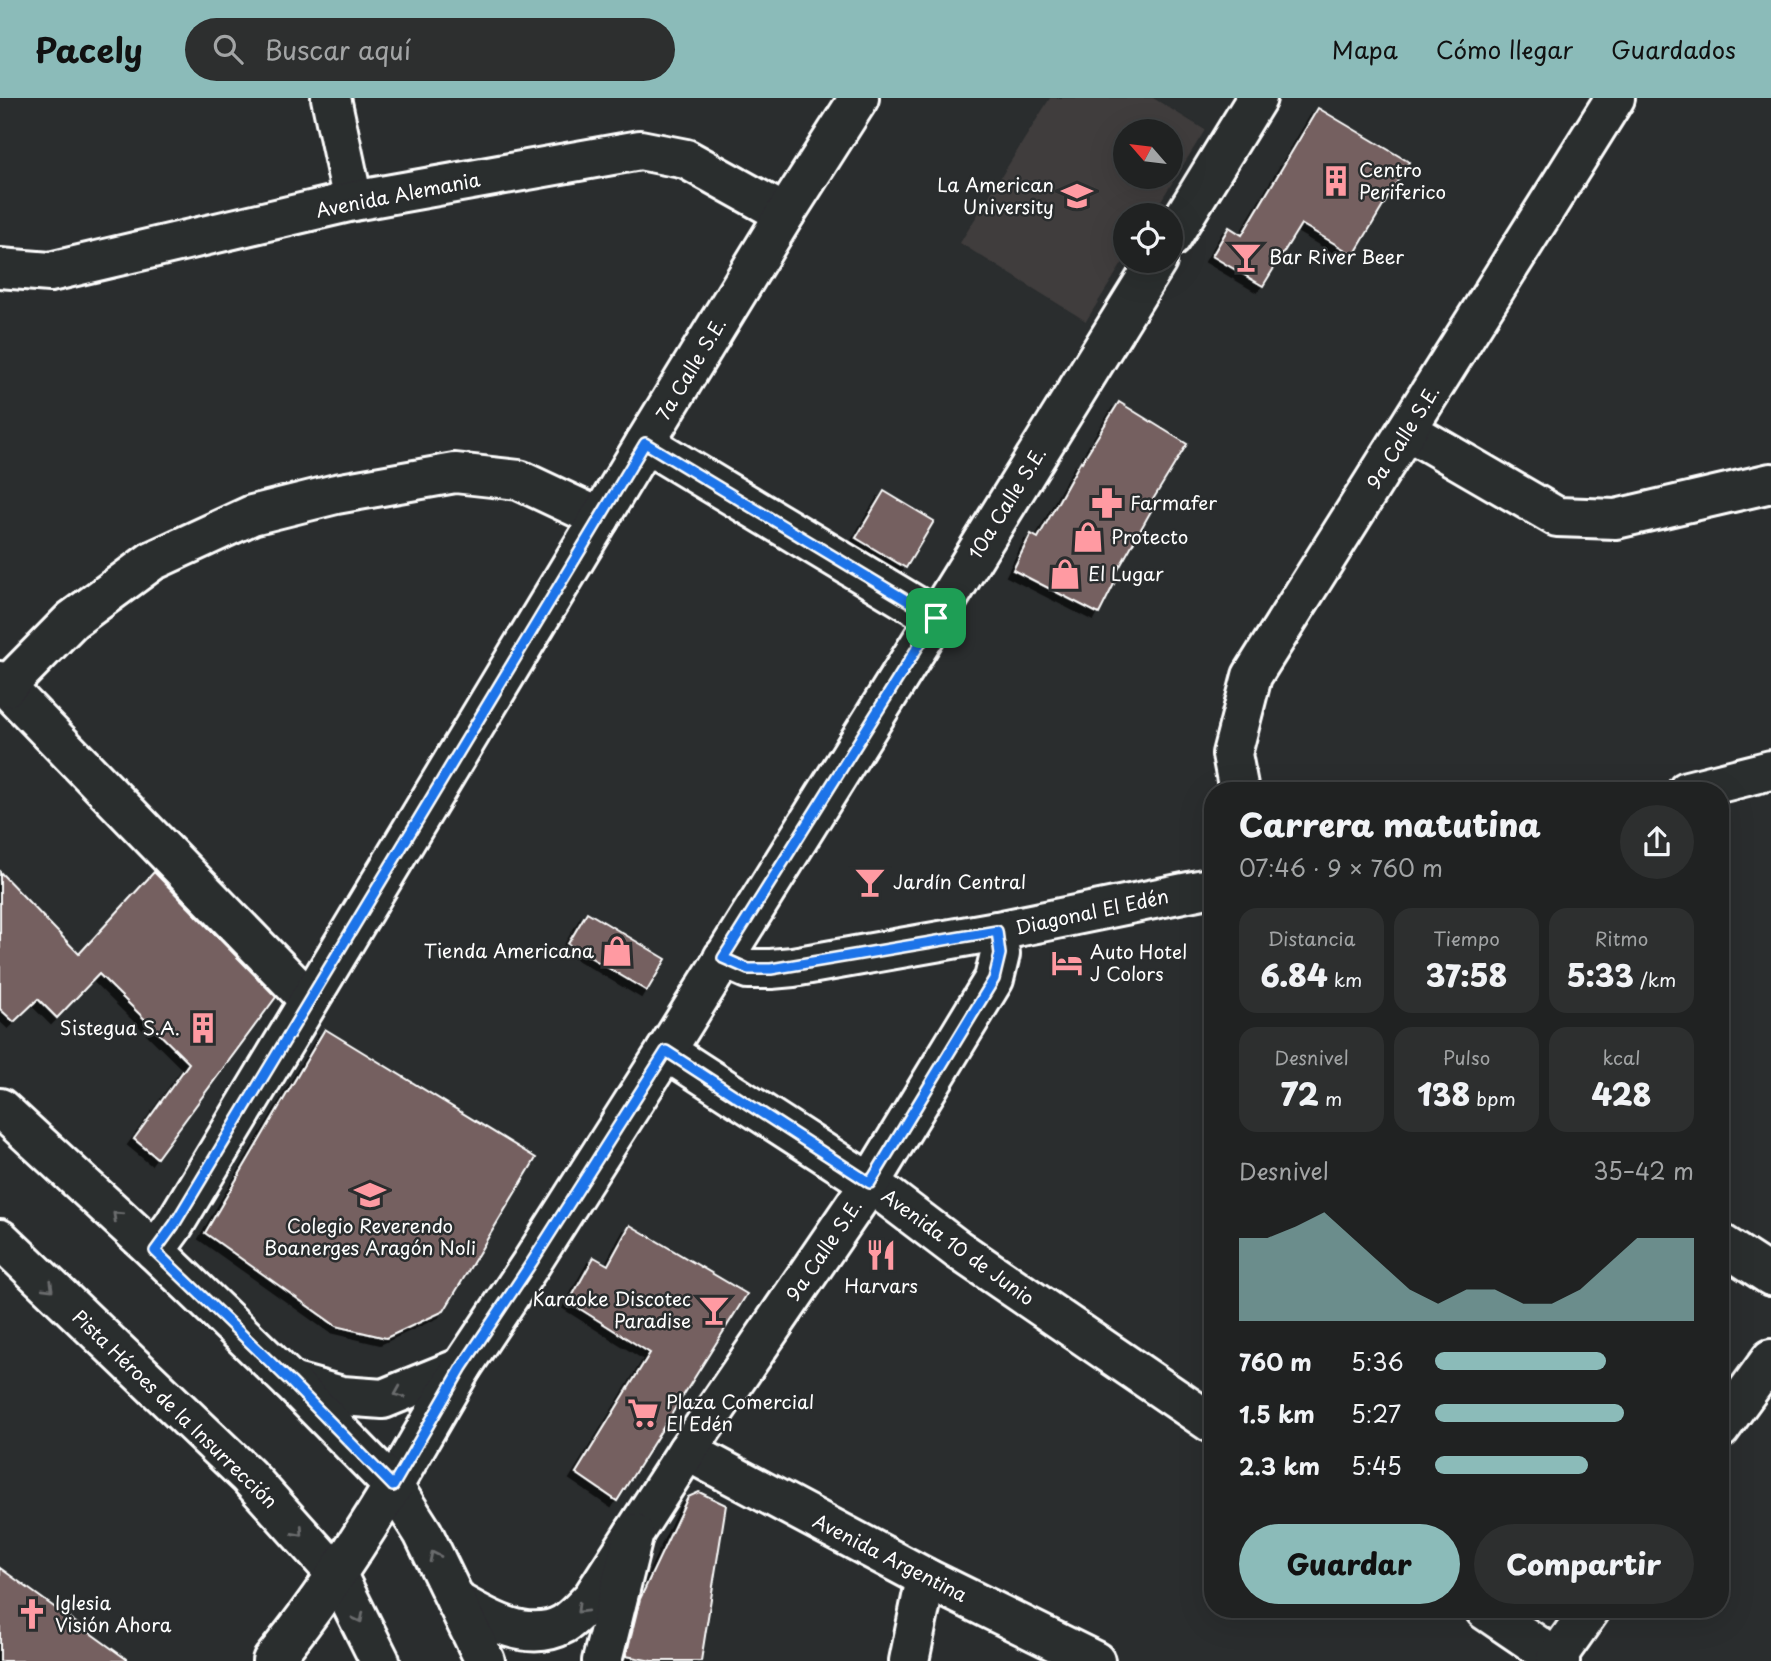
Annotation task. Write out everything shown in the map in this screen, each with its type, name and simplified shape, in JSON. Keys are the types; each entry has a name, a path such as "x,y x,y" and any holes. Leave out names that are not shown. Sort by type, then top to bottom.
{"street":[{"path":"331,98 353,201"},
{"name":"7a Calle S.E.","path":"155,1251 174,1225 645,443 859,98"},
{"path":"1183,218 1257,98"},
{"name":"9a Calle S.E.","path":"1237,782 1232,754 1252,676 1615,98"},
{"name":"Avenida Alemania","path":"0,268 50,272 353,201 640,150 686,159 785,214"},
{"name":"10a Calle S.E.","path":"272,1661 337,1575 393,1486 462,1367 666,1051 1150,273"},
{"path":"1407,430 1557,517 1616,519 1771,483"},
{"path":"645,443 936,618"},
{"path":"309,1000 3,684 72,620 152,561 252,516 336,494 455,473 519,480 600,519"},
{"path":"1723,782 1771,770"},
{"name":"Diagonal El Edén","path":"723,958 748,969 771,969 997,931 1204,889"},
{"name":"9a Calle S.E.","path":"457,1601 505,1626 529,1631 554,1629 579,1612 592,1598 687,1451 870,1183 994,979 1000,954 997,931"},
{"name":"Avenida 10 de Junio","path":"666,1051 870,1183 957,1249 1204,1418"},
{"path":"0,1108 155,1251 291,1382 393,1486 423,1533 485,1661"},
{"name":"Pista Héroes de la Insurrección","path":"0,1240 248,1476 337,1575 380,1661"},
{"path":"1729,1248 1771,1276"},
{"path":"1729,1417 1771,1359"},
{"path":"291,1382 342,1396 383,1399 462,1367"},
{"name":"Avenida Argentina","path":"687,1451 926,1578 1095,1661"},
{"path":"602,1661 634,1533"},
{"path":"909,1661 926,1578"},
{"path":"1497,1618 1558,1659 1585,1618"}],"shaded area":[{"name":"La American University","path":"1050,98 1153,98 1205,130 1183,165 1183,119 1113,119 1113,189 1168,189 1159,203 1113,203 1113,273 1116,273 1086,321 960,243"}],"building":[{"name":"Centro Periferico","path":"1318,108 1409,162 1354,255 1301,224 1263,286 1212,256 1229,227 1242,235"},
{"path":"1119,402 1187,444 1152,501 1155,504 1114,577 1117,578 1099,614 1013,570 1031,534 1038,538 1081,461"},
{"path":"884,491 934,521 906,568 856,538"},
{"name":"Sistegua S.A.","path":"0,872 79,954 154,872 276,997 157,1158 134,1139 189,1063 99,974 57,1018 38,999 14,1022 0,1009"},
{"name":"Tienda Americana","path":"587,912 666,959 647,991 568,944"},
{"name":"Colegio Reverendo Boanerges Aragón Noli","path":"325,1029 536,1158 444,1311 386,1338 336,1326 205,1233"},
{"name":"Plaza Comercial El Edén","path":"630,1225 747,1294 617,1501 576,1473 650,1353 569,1302 594,1257 608,1265"},
{"path":"699,1492 726,1505 701,1661 652,1661 626,1656 640,1599 688,1497"},
{"name":"Iglesia Visión Ahora","path":"0,1568 129,1661 0,1661"}],"place":[{"name":"Centro Periferico","path":"1336,181"},
{"name":"La American University","path":"1077,196"},
{"name":"Bar River Beer","path":"1246,257"},
{"name":"Farmafer","path":"1107,503"},
{"name":"Protecto","path":"1088,537"},
{"name":"El Lugar","path":"1065,574"},
{"name":"Jardín Central","path":"870,882"},
{"name":"Tienda Americana","path":"617,951"},
{"name":"Auto Hotel J Colors","path":"1067,963"},
{"name":"Sistegua S.A.","path":"203,1028"},
{"name":"Colegio Reverendo Boanerges Aragón Noli","path":"370,1195"},
{"name":"Harvars","path":"881,1255"},
{"name":"Karaoke Discotec Paradise","path":"714,1310"},
{"name":"Plaza Comercial El Edén","path":"643,1413"},
{"name":"Iglesia Visión Ahora","path":"32,1614"}],"route":[{"path":"645,443 936,618 723,958 748,969 793,967 997,931 1000,954 994,979 870,1183 666,1051 462,1367 393,1486 291,1382 155,1251 174,1225 645,443"}]}
